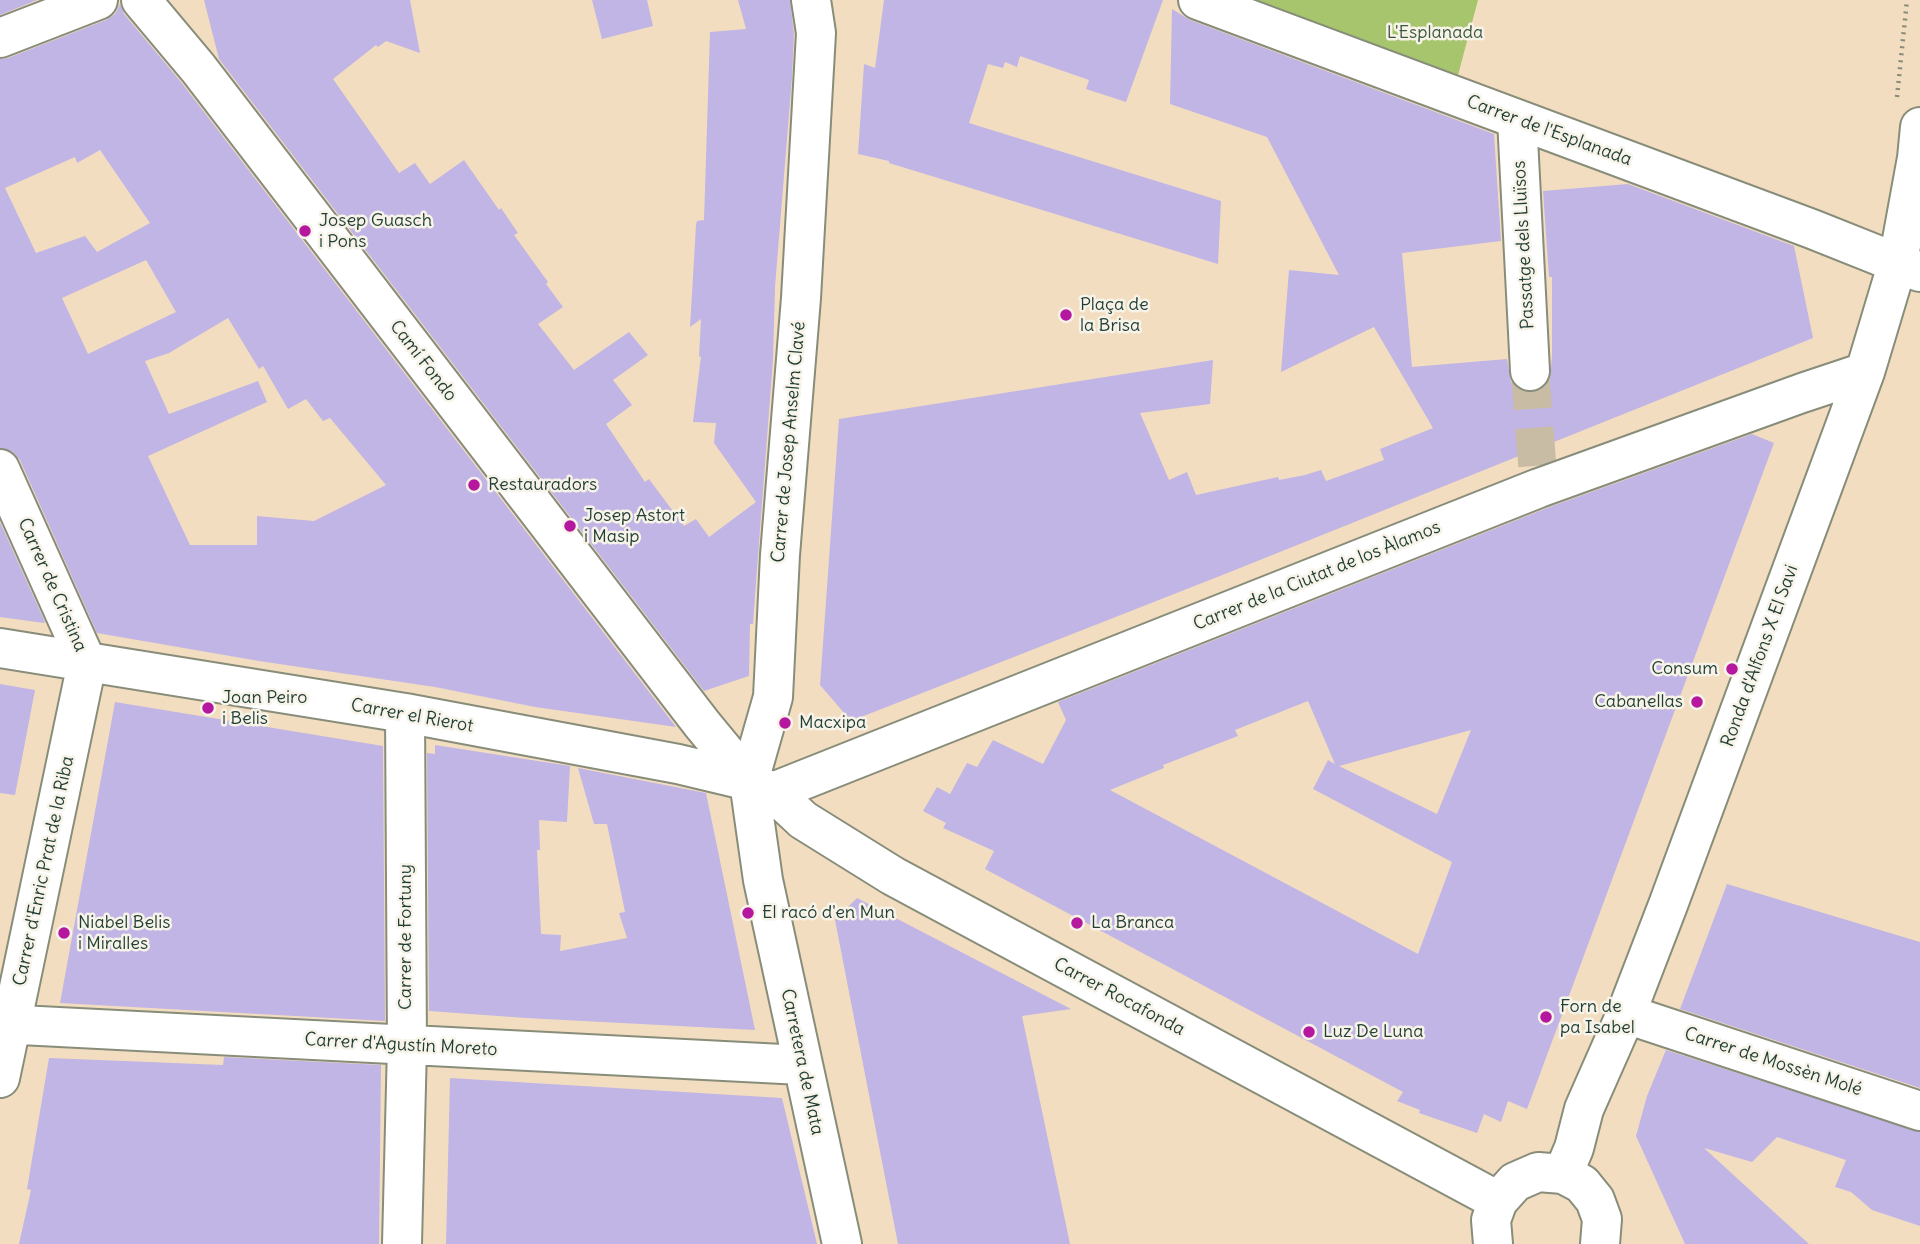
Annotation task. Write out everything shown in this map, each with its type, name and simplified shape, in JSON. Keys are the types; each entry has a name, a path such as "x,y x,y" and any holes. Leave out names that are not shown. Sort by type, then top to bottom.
{"street":[{"path":"0,38 98,0"},
{"name":"Camí Fondo","path":"141,0 198,68 702,724 761,786"},
{"name":"Carrer de Josep Anselm Clavé","path":"763,880 761,786 773,697 780,555 801,298 816,33 811,0"},
{"name":"Carrer de l'Esplanada","path":"1198,0 1909,267"},
{"name":"Passatge dels Lluïsos","path":"1517,119 1530,371"},
{"name":"Ronda d'Alfons X El Savi","path":"1563,1174 1584,1110 1626,1014 1865,372 1909,267 1920,127"},
{"name":"Carrer de la Ciutat de los Àlamos","path":"761,786 1539,488 1865,372"},
{"name":"Carrer de Cristina","path":"0,469 87,663"},
{"name":"Carrer el Rierot","path":"0,648 405,713 678,764 761,786"},
{"name":"Carrer d'Enric Prat de la Riba","path":"0,1078 6,1024 87,663"},
{"name":"Carrer de Fortuny","path":"402,1244 407,1046 405,713"},
{"name":"Carrer Rocafonda","path":"761,786 803,820 893,876 1498,1201"},
{"name":"Carretera de Mata","path":"763,880 842,1244"},
{"name":"Carrer de Mossèn Molé","path":"1626,1014 1920,1111"},
{"name":"Carrer d'Agustín Moreto","path":"6,1024 802,1065"},
{"path":"1493,1244 1492,1220 1498,1201 1515,1182 1538,1172 1563,1174 1582,1184 1595,1200 1602,1219 1603,1243"}],"green space":[{"name":"L'Esplanada","path":"1247,0 1478,0 1458,75"}],"building":[{"path":"0,0 37,0 0,15"},
{"path":"204,0 410,0 420,53 386,41 378,47 376,45 333,79 399,173 415,163 430,184 464,160 518,233 514,235 563,307 538,324 574,370 629,332 648,355 613,380 632,405 606,424 645,482 649,479 684,526 696,519 709,537 756,502 714,443 716,423 693,422 701,356 699,357 701,319 690,327 696,225 697,221 704,220 710,32 746,29 738,0 790,0 794,34 792,77 753,624 750,624 749,676 704,691 219,59"},
{"path":"592,0 647,0 653,26 602,39"},
{"path":"884,0 1163,0 1126,102 1086,89 1089,80 1020,56 1017,67 1005,62 1003,68 988,64 969,123 1221,201 1218,264 889,161 858,154 864,64 875,68"},
{"path":"120,4 124,14 181,82 676,727 535,707 435,687 97,633 20,460 12,451 0,448 0,59 106,20 115,14","holes":["100,150 150,223 97,252 85,236 36,253 5,188 75,157 77,163","146,260 176,312 88,354 62,298","228,318 259,369 263,366 288,409 306,399 323,421 330,418 386,485 314,521 257,516 257,545 190,545 148,456 267,402 258,381 169,414 145,361 169,353"]},
{"path":"1172,9 1190,20 1494,134 1501,241 1402,253 1412,367 1507,359 1511,382 1519,390 1530,393 1542,389 1550,380 1552,355 1552,277 1549,277 1543,191 1628,184 1794,246 1813,338 851,721 820,685 839,419 1213,360 1210,404 1140,413 1169,480 1187,472 1196,495 1321,470 1326,481 1384,460 1380,449 1433,428 1374,327 1281,372 1289,270 1339,275 1267,137 1170,104"},
{"path":"1752,434 1774,443 1527,1109 1508,1101 1501,1122 1484,1114 1477,1133 1419,1113 1420,1110 1397,1101 1403,1092 985,869 994,851 943,828 946,823 923,811 937,787 950,794 967,763 977,767 993,740 1043,764 1066,720 1058,702 1547,508","holes":["1308,701 1335,764 1328,760 1313,789 1452,862 1418,954 1110,790 1164,768 1163,765 1238,736 1235,730","1471,730 1437,814 1339,766"]},
{"path":"0,522 45,622 44,623 0,617"},
{"path":"0,684 35,690 15,795 0,793"},
{"path":"115,702 383,746 385,1021 60,1003"},
{"path":"435,745 570,766 567,822 539,820 540,850 537,850 541,934 561,935 560,951 627,938 619,913 625,912 607,824 594,824 578,768 706,793 755,1030 429,1011 427,753 435,754"},
{"path":"1727,884 1920,942 1920,1088 1680,1009"},
{"path":"857,898 1071,1009 1022,1016 1070,1244 898,1244 835,920"},
{"path":"1666,1050 1920,1132 1920,1226 1872,1210 1851,1192 1835,1187 1846,1160 1777,1137 1752,1162 1704,1148 1809,1244 1685,1244 1636,1136 1647,1096"},
{"path":"224,1057 381,1065 379,1244 19,1244 31,1190 27,1189 49,1058 223,1065"},
{"path":"450,1078 782,1098 817,1244 446,1244"}],"tunnel":[{"path":"1530,371 1539,488"}],"place":[{"name":"Josep Guasch i Pons","path":"305,231"},
{"name":"Plaça de la Brisa","path":"1066,315"},
{"name":"Restauradors","path":"474,485"},
{"name":"Josep Astort i Masip","path":"570,526"},
{"name":"Consum","path":"1732,669"},
{"name":"Cabanellas","path":"1697,702"},
{"name":"Joan Peiro i Belis","path":"208,708"},
{"name":"Macxipa","path":"785,723"},
{"name":"El racó d'en Mun","path":"748,913"},
{"name":"La Branca","path":"1077,923"},
{"name":"Niabel Belis i Miralles","path":"64,933"},
{"name":"Forn de pa Isabel","path":"1546,1017"},
{"name":"Luz De Luna","path":"1309,1032"}]}
